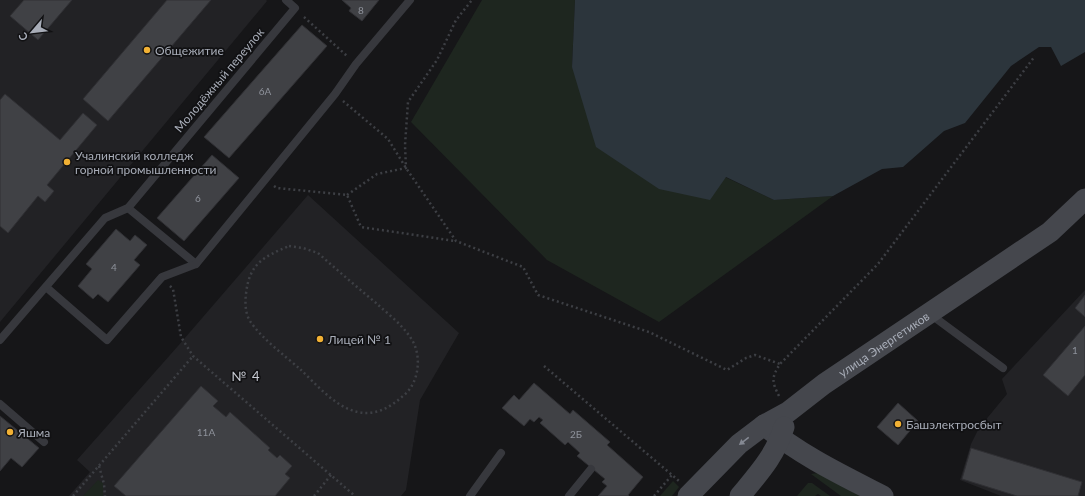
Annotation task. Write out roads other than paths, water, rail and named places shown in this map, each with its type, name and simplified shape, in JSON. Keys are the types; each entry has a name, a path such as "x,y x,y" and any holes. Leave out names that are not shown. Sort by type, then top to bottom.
{"main road":[{"name":"улица Энергетиков","path":"690,494 739,444 764,425 788,412 824,384 1050,232 1085,199"},
{"path":"740,496 766,465 780,439 788,412"},
{"path":"764,425 780,439 829,468 883,496"}],"lane":[{"name":"Молодёжный переулок","path":"0,340 105,218 128,208 295,8 286,0"},
{"path":"46,287 107,340 162,277 196,264 335,94 356,64 410,0"},
{"path":"128,208 196,264"},
{"path":"929,313 1003,368"},
{"path":"0,404 44,442"},
{"path":"470,496 501,453"},
{"path":"569,496 592,469"}],"place":[{"name":"Общежитие","path":"147,50"},
{"name":"Учалинский колледж горной промышленности","path":"67,162"},
{"name":"Лицей № 1","path":"320,339"},
{"name":"Башэлектросбыт","path":"898,424"},
{"name":"Яшма","path":"10,432"}],"district":[{"name":"№ 4","path":"246,376"}]}
